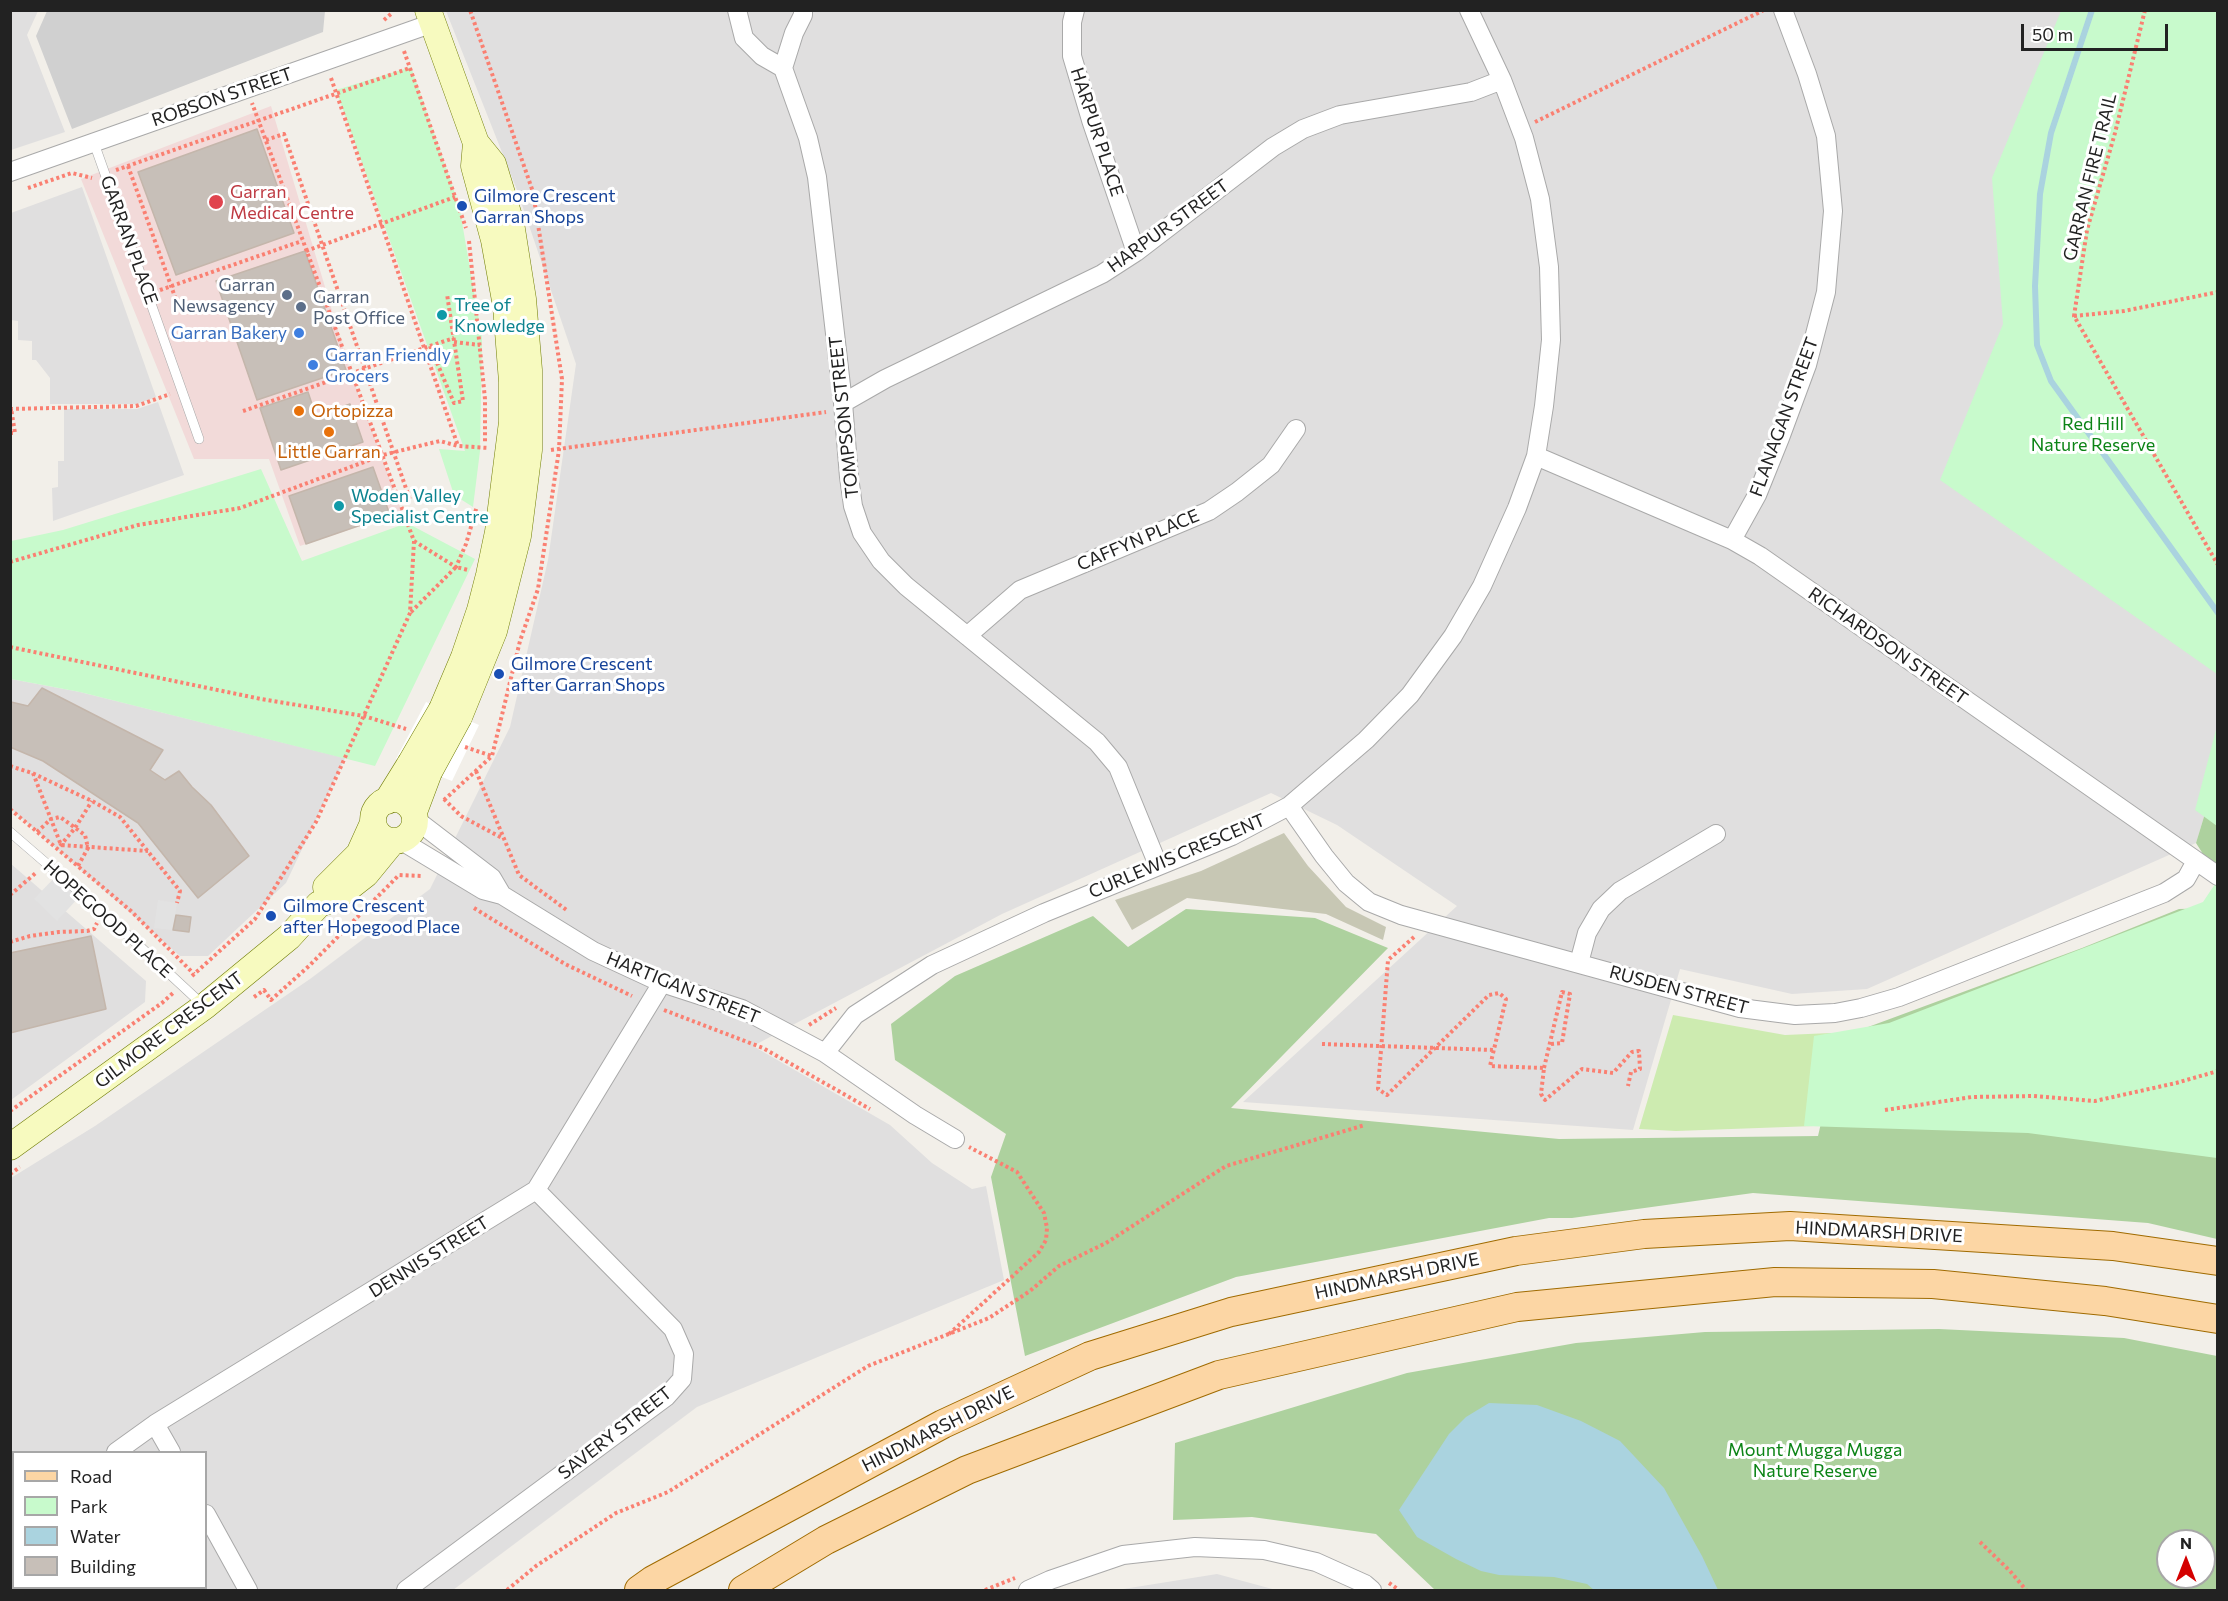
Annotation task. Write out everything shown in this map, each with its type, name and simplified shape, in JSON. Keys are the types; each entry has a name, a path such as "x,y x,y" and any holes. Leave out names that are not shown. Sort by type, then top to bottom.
{"main road":[{"name":"HINDMARSH DRIVE","path":"639,1590 943,1424 1090,1356 1231,1312 1516,1251 1644,1234 1790,1226 2113,1246 2217,1261"},
{"path":"744,1590 826,1540 967,1470 1219,1375 1517,1307 1775,1282 1933,1284 2105,1300 2217,1319"}],"street":[{"path":"737,10 744,38 762,56 783,68 803,10"},
{"name":"HARPUR PLACE","path":"1075,10 1072,22 1072,56 1091,120 1136,252"},
{"name":"CURLEWIS CRESCENT","path":"825,1053 855,1015 932,965 1044,913 1232,836 1289,806 1366,740 1410,695 1453,636 1482,586 1517,508 1536,456 1551,340 1549,267 1540,199 1520,129 1502,81 1469,10"},
{"name":"FLANAGAN STREET","path":"1732,540 1757,495 1808,365 1826,292 1833,211 1826,136 1808,74 1784,10"},
{"path":"428,775 376,810 373,823 380,836 396,841 411,833 414,816 451,713 494,631 518,536 529,450 530,389 523,299 511,223 489,185 474,166 476,143 431,17"},
{"name":"ROBSON STREET","path":"10,172 325,61 431,17"},
{"name":"TOMPSON STREET","path":"783,68 808,138 817,177 853,506 862,533 881,561 906,586 1098,742 1118,767 1158,865"},
{"name":"HARPUR STREET","path":"843,406 896,374 1102,274 1136,252 1273,147 1303,129 1340,115 1471,92 1502,81"},
{"name":"CAFFYN PLACE","path":"967,636 1020,590 1209,511 1271,465 1296,429"},
{"name":"RICHARDSON STREET","path":"1536,456 1732,540 1760,556 2217,876"},
{"path":"387,801 402,801 414,816"},
{"name":"RUSDEN STREET","path":"1289,806 1346,883 1369,902 1401,915 1740,1008 1795,1014 1835,1013 1899,997 2164,893 2186,879 2196,861"},
{"name":"HARTIGAN STREET","path":"414,816 492,878 502,895"},
{"name":"GILMORE CRESCENT","path":"320,904 323,891 359,854 373,823"},
{"path":"1579,963 1587,933 1601,909 1620,891 1716,834"},
{"name":"HARTIGAN STREET","path":"396,841 483,890 502,895 593,951 662,983 742,1009 825,1053 915,1115 955,1139"},
{"name":"GILMORE CRESCENT","path":"10,1147 205,1006 289,937 320,904 334,899 366,874 396,841"},
{"name":"DENNIS STREET","path":"117,1451 154,1424 536,1190 641,1003 662,983"},
{"name":"SAVERY STREET","path":"406,1590 666,1397 682,1379 684,1354 673,1329 536,1190"},
{"path":"154,1424 170,1451"},
{"path":"207,1516 248,1590"},
{"path":"1028,1590 1123,1555 1195,1547 1264,1550 1316,1562 1365,1584 1372,1590"}],"lane":[{"name":"GARRAN PLACE","path":"94,142 200,439"},
{"name":"HOPEGOOD PLACE","path":"10,832 105,914 205,1006"}],"path":[{"path":"1520,129 1764,10"},
{"name":"GARRAN FIRE TRAIL","path":"2074,316 2087,230 2115,133 2145,10"},
{"path":"325,61 458,446"},
{"path":"10,562 138,525 240,508 394,452 440,441 458,446 485,448 485,399 469,238 410,68 93,178 72,173 21,190"},
{"path":"10,809 131,911 194,974 255,919 316,822 410,613 414,542 247,89"},
{"path":"266,140 284,134 410,500 400,503"},
{"path":"128,166 179,308"},
{"path":"306,251 526,171"},
{"path":"148,294 302,241"},
{"path":"2217,292 2124,311 2074,316 2217,565"},
{"path":"430,346 454,403 463,401 447,294"},
{"path":"243,411 430,346 454,340 480,345"},
{"path":"10,434 15,433 11,408 136,406 182,390"},
{"path":"444,800 492,756 520,640 538,589 559,450 843,406"},
{"path":"410,613 456,567 466,544 477,505"},
{"path":"414,542 456,567"},
{"path":"10,647 261,699 364,716"},
{"path":"10,766 32,773 92,801 120,818 180,891 177,903"},
{"path":"476,771 519,875 571,914"},
{"path":"32,773 51,819 58,844 148,851"},
{"path":"428,775 444,800 461,816 505,840"},
{"path":"37,832 51,819 60,818 85,835 88,848 78,866"},
{"path":"421,875 430,881"},
{"path":"469,905 566,964 632,996 641,1003 763,1048 874,1111"},
{"path":"10,942 59,932 94,929 98,920 105,914"},
{"path":"1430,923 1388,960 1378,1089 1387,1095 1489,995 1499,993 1506,999 1490,1066 1544,1068"},
{"path":"1550,1044 1562,1043 1570,994 1562,992 1544,1068 1541,1094 1545,1100 1582,1069 1613,1073 1632,1052 1639,1051 1640,1069 1631,1072 1628,1086"},
{"path":"632,996 641,1003"},
{"path":"10,1112 162,1004"},
{"path":"802,1017 812,1022"},
{"path":"1322,1044 1494,1050"},
{"path":"1885,1110 1972,1097 2034,1096 2095,1101 2176,1083 2217,1071"},
{"path":"507,1590 536,1566 615,1514 668,1492 868,1366 989,1318 1030,1292 1059,1266 1106,1243 1226,1166 1365,1125"},
{"path":"947,1336 1039,1252 1046,1240 1047,1228 1044,1213 1017,1172 955,1139"},
{"path":"1980,1542 2026,1590"}],"shaded area":[{"path":"47,10 325,11 323,32 72,129 36,36"},
{"path":"10,11 38,11 27,35 65,132 11,150"},
{"path":"446,11 2064,11 2217,672 2217,774 2196,843 1867,989 1792,994 1680,969 1633,1130 1243,1102 1457,906 1337,825 1271,793 1002,914 753,1046 890,1125 932,1163 972,1189 986,1186 1004,1280 697,1407 453,1590 11,1590 11,1178 95,1126 310,979 430,889 510,727 548,560 576,364 517,190"},
{"path":"271,106 351,374 402,512 300,546 269,459 194,459 81,179"},
{"path":"82,187 156,397 137,404 50,404 50,378 36,360 32,360 32,341 18,340 18,321 11,320 11,213"},
{"path":"158,402 184,475 53,521 52,488 58,487 58,461 64,461 64,409 137,409"},
{"path":"11,679 80,692 345,758 286,883 208,956 180,956 11,809"},
{"path":"1284,833 1308,866 1346,907 1386,927 1383,940 1326,914 1187,898 1132,930 1115,900 1201,871"},
{"path":"10,863 146,981 145,1002 11,1100"},
{"path":"58,874 81,895 57,921 34,899"},
{"path":"158,900 177,903 173,930 154,928"},
{"path":"1217,1574 1276,1590 1117,1590"}],"green space":[{"name":"Red Hill Nature Reserve","path":"2061,11 2217,11 2217,674 1940,480 2003,324 1992,178"},
{"path":"411,67 459,205 482,338 480,451 473,507 454,495 439,449 465,451 336,90"},
{"path":"261,469 302,561 407,523 475,559 375,766 80,692 11,679 11,541 63,530"},
{"path":"2217,726 2218,826 2195,810"},
{"path":"2217,774 2217,876 2196,843"},
{"path":"2217,881 2217,1158 2028,1133 1804,1126 1814,1036 1889,1023 2203,902"},
{"path":"2217,908 2217,1239 2148,1223 1753,1193 1572,1218 1549,1218 1236,1277 1025,1356 991,1177 1006,1134 895,1060 891,1024 955,976 1093,916 1128,947 1186,909 1315,918 1388,948 1231,1108 1559,1139 1818,1136 1841,1037 2082,948 2179,909"},
{"path":"1673,1015 1785,1035 1831,1033 1814,1126 1676,1131 1639,1129"},
{"name":"Mount Mugga Mugga Nature Reserve","path":"1939,1329 2124,1338 2217,1356 2217,1590 1435,1590 1376,1534 1252,1517 1173,1520 1175,1443 1407,1373 1576,1343 1705,1332"}],"water":[{"path":"1489,1403 1537,1405 1581,1421 1620,1441 1664,1488 1718,1590 1594,1590 1587,1584 1554,1577 1499,1575 1481,1571 1417,1537 1399,1510 1449,1434 1466,1417"}],"pier":[{"path":"426,702 479,725 452,781 396,759"}],"building":[{"name":"Garran Medical Centre","path":"257,129 294,233 176,275 138,172"},
{"path":"305,251 346,370 257,400 216,281"},
{"path":"308,392 316,416 350,404 363,442 281,470 260,408"},
{"name":"Woden Valley Specialist Centre","path":"373,467 390,515 306,544 289,496"},
{"path":"42,688 163,750 150,770 165,780 179,771 211,805 249,856 198,898 138,823 43,761 10,747 10,696 11,702 28,706"},
{"path":"176,915 191,917 189,932 173,930"},
{"path":"91,936 106,1009 10,1033 10,953"}],"waterway":[{"path":"2092,10 2051,133 2040,194 2035,286 2037,345 2051,381 2218,613"}],"place":[{"name":"Garran Medical Centre","path":"216,202"},
{"name":"Gilmore Crescent Garran Shops","path":"462,206"},
{"name":"Garran Newsagency","path":"287,295"},
{"name":"Garran Post Office","path":"301,307"},
{"name":"Tree of Knowledge","path":"442,315"},
{"name":"Garran Bakery","path":"299,333"},
{"name":"Garran Friendly Grocers","path":"313,365"},
{"name":"Ortopizza","path":"299,411"},
{"name":"Little Garran","path":"329,432"},
{"name":"Woden Valley Specialist Centre","path":"339,506"},
{"name":"Gilmore Crescent after Garran Shops","path":"499,674"},
{"name":"Gilmore Crescent after Hopegood Place","path":"271,916"}]}
